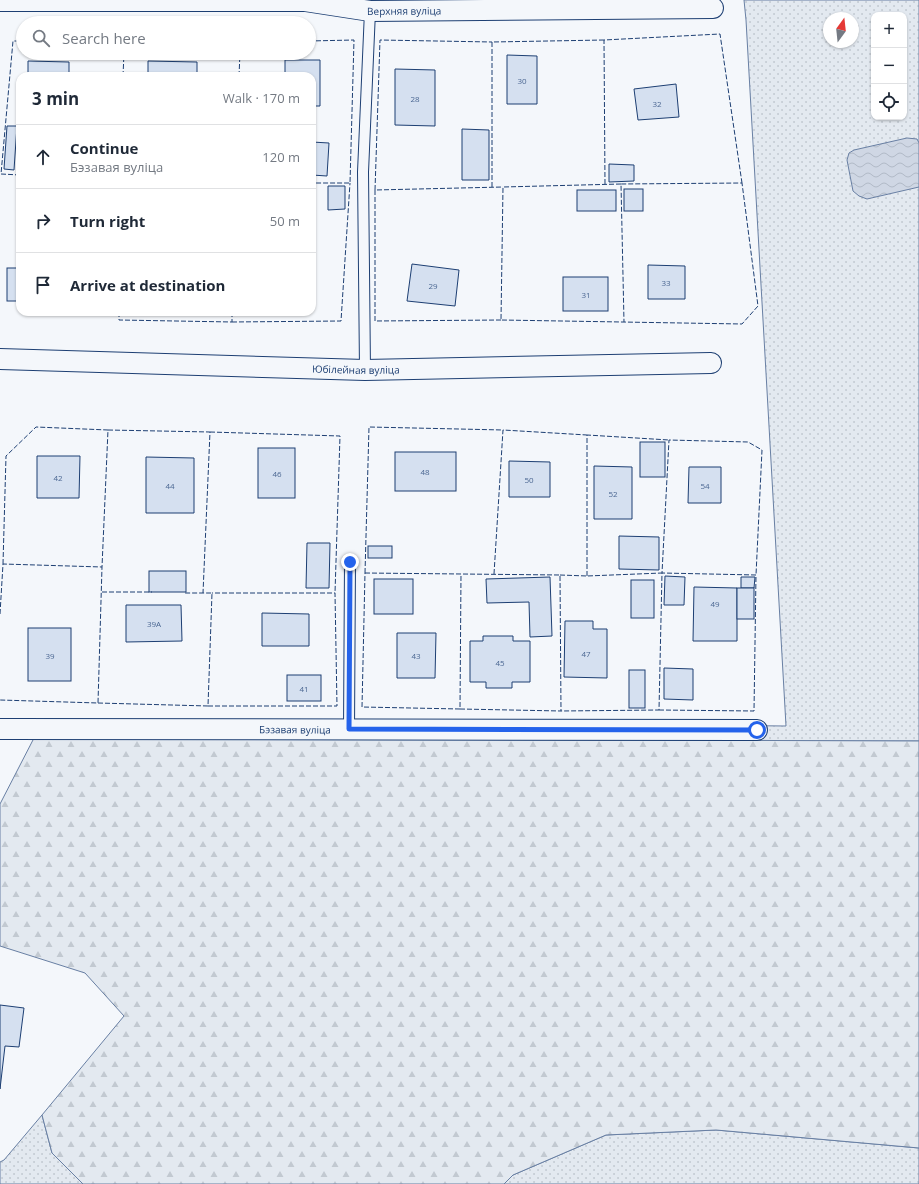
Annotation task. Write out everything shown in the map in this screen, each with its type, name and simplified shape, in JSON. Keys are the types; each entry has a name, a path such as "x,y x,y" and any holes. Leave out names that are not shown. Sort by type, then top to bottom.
{"street":[{"name":"Верхняя вуліца","path":"0,1 305,0 370,11 713,8"},
{"name":"Юбілейная вуліца","path":"0,359 365,370 711,363"},
{"name":"Бэзавая вуліца","path":"0,729 757,730"}],"lane":[{"path":"365,370 363,172 370,11"},
{"path":"349,729 350,562"}],"green space":[{"path":"744,0 919,0 919,741 34,738 44,719 786,726"},
{"path":"34,738 919,741 919,1148 716,1130 606,1135 513,1175 504,1184 83,1184 52,1153 42,1115 124,1016 85,973 0,946 0,804"},
{"path":"42,1115 52,1153 83,1184 0,1184 0,1162 4,1160"},
{"path":"716,1130 919,1148 919,1184 504,1184 513,1175 606,1135"}],"water":[{"path":"907,138 917,139 919,143 919,187 867,199 859,196 853,191 847,160 849,153 854,150"}],"building":[{"path":"507,55 537,56 537,104 507,104"},
{"path":"285,60 320,60 320,106 316,106 316,72 285,72"},
{"path":"28,61 69,62 69,72 28,72"},
{"path":"148,61 197,62 197,72 148,72"},
{"path":"395,69 435,70 435,126 395,125"},
{"path":"676,84 679,117 638,120 634,89"},
{"path":"7,126 16,126 14,170 4,169"},
{"path":"462,129 489,130 489,180 462,180"},
{"path":"316,142 329,143 327,176 316,175"},
{"path":"609,164 634,165 634,181 609,182"},
{"path":"328,186 345,186 345,209 328,210"},
{"path":"624,189 643,189 643,211 624,211"},
{"path":"577,190 616,190 616,211 577,211"},
{"path":"412,264 459,270 455,306 407,301"},
{"path":"648,265 685,266 685,299 648,299"},
{"path":"7,268 16,268 16,301 7,301"},
{"path":"563,277 608,277 608,311 563,311"},
{"path":"640,442 665,442 665,477 640,477"},
{"path":"258,448 295,448 295,498 258,498"},
{"path":"395,452 456,452 456,491 395,491"},
{"path":"37,456 80,456 79,498 37,498"},
{"path":"146,457 194,458 194,513 146,513"},
{"path":"509,461 550,462 550,497 509,497"},
{"path":"594,466 632,467 632,519 594,519"},
{"path":"689,467 721,467 721,503 688,503"},
{"path":"619,536 659,537 659,570 619,569"},
{"path":"307,543 330,543 329,588 306,588"},
{"path":"368,546 392,546 392,558 368,558"},
{"path":"149,571 186,571 186,592 149,592"},
{"path":"665,576 685,577 684,605 664,605"},
{"path":"550,577 552,636 530,637 529,602 487,603 486,579"},
{"path":"741,577 755,577 754,588 741,588"},
{"path":"374,579 413,579 413,614 374,614"},
{"path":"631,580 654,580 654,618 631,618"},
{"path":"694,587 737,588 737,641 693,641"},
{"path":"737,588 754,588 754,619 737,619"},
{"path":"126,605 181,605 182,641 126,642"},
{"path":"262,613 309,614 309,646 262,646"},
{"path":"565,621 593,621 593,629 607,629 607,678 564,677"},
{"path":"28,628 71,628 71,681 28,681"},
{"path":"397,633 436,633 435,678 397,678"},
{"path":"483,636 513,636 513,641 530,641 530,682 512,682 512,688 486,688 486,682 470,682 470,641 483,641"},
{"path":"664,668 693,669 693,700 664,699"},
{"path":"629,670 645,670 645,708 629,708"},
{"path":"287,675 321,675 321,701 287,701"},
{"path":"0,1005 24,1008 19,1047 5,1046 0,1089"}],"fence":[{"path":"605,184 604,40 720,34 742,183"},
{"path":"316,41 354,40 350,183 316,183"},
{"path":"375,190 380,40 492,42"},
{"path":"492,187 492,42 604,40"},
{"path":"16,41 13,41 1,174 16,175"},
{"path":"123,72 124,60"},
{"path":"239,72 240,60"},
{"path":"232,322 341,321 350,183"},
{"path":"621,184 503,187 501,320 742,324 758,306 742,183 621,184 624,322"},
{"path":"501,320 375,321 375,190 503,187"},
{"path":"119,316 119,320 232,322 232,316"},
{"path":"3,564 6,456 36,427 108,430 102,567"},
{"path":"365,573 369,427 503,430"},
{"path":"108,430 210,432 203,593"},
{"path":"494,574 503,430 587,435"},
{"path":"210,432 340,436 335,593"},
{"path":"587,576 587,435 669,440"},
{"path":"659,710 754,711 756,575 662,573 669,440 748,442 762,450 756,575"},
{"path":"0,614 3,564 102,567 98,703 0,700"},
{"path":"365,573 461,574 460,709 362,707 365,573"},
{"path":"560,575 587,576 662,573 659,710 561,711"},
{"path":"460,709 561,711 560,575 461,574"},
{"path":"102,592 152,592"},
{"path":"98,703 208,706 212,593 184,593"},
{"path":"208,706 337,706 335,593 212,593"}],"route":[{"path":"350,562 349,729 757,730"}]}
